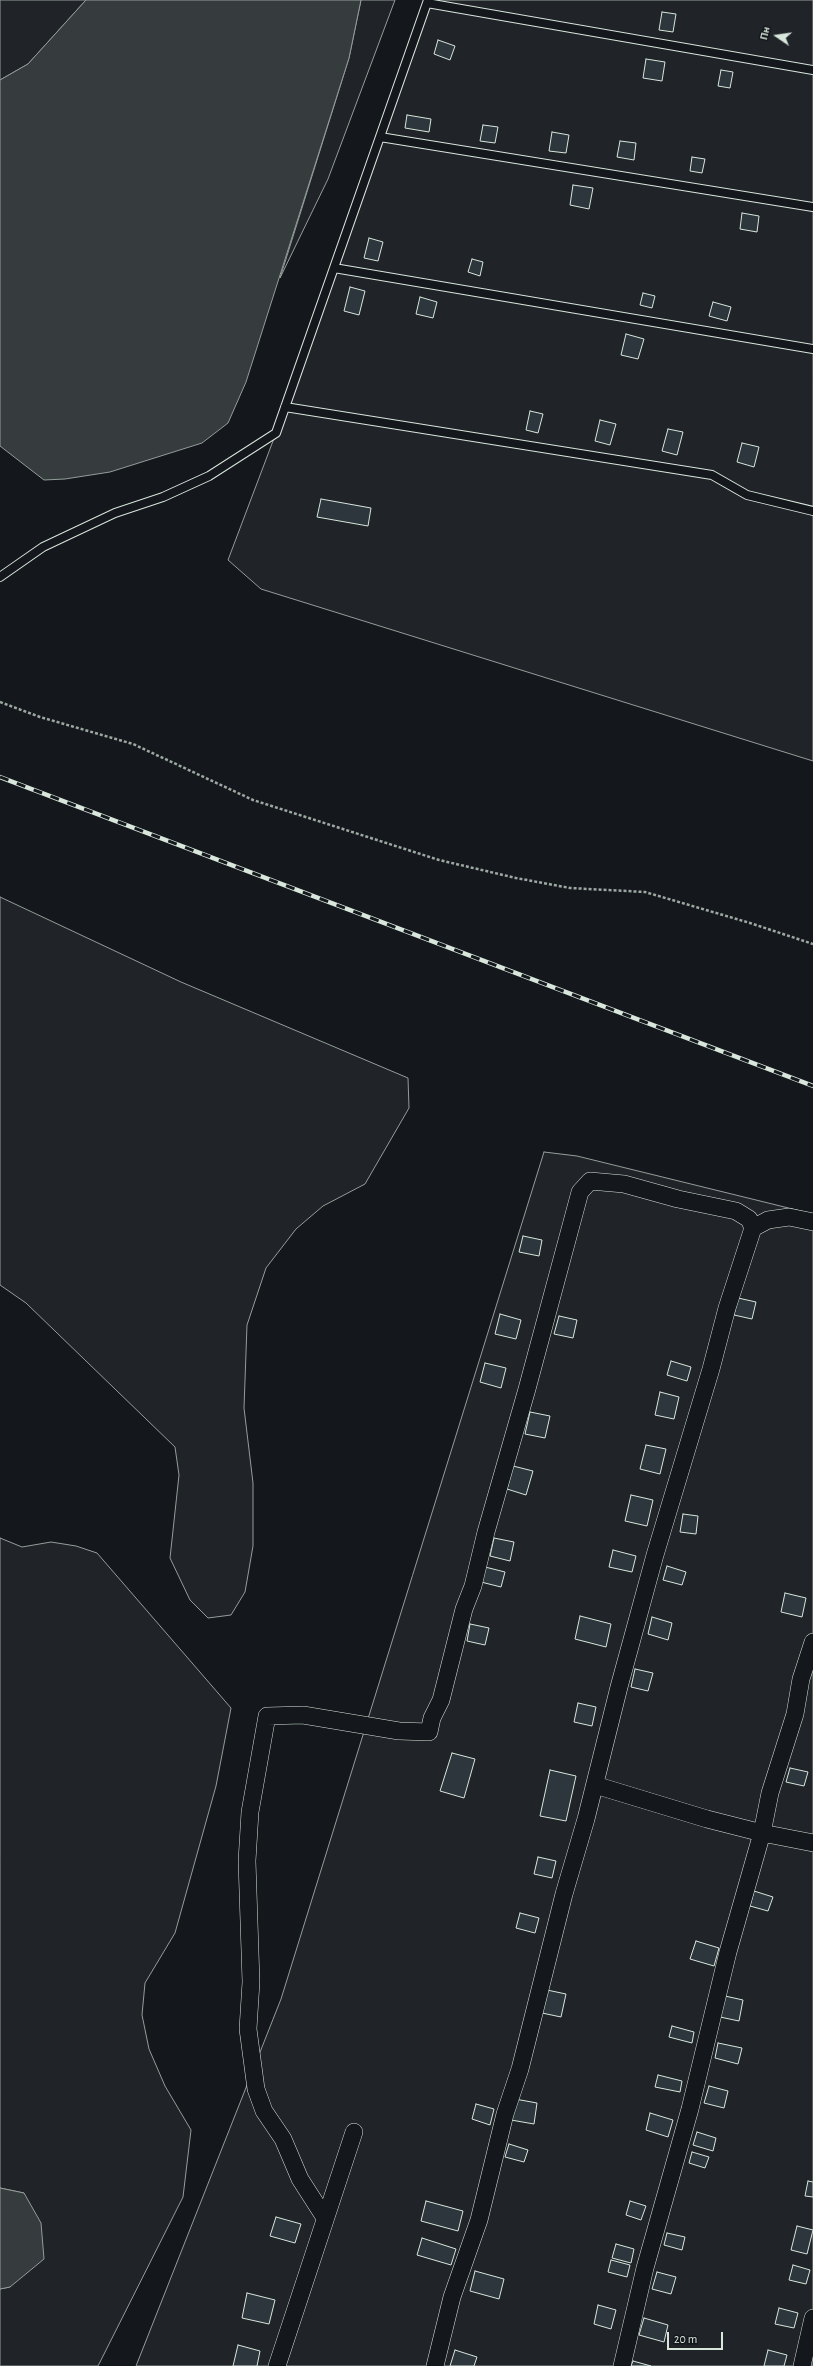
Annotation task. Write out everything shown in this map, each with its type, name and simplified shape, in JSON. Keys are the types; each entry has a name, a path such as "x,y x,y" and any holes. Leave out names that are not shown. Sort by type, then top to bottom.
{"street":[{"path":"325,2218 300,2179 283,2139 264,2111 256,2089 248,2029 251,1982 246,1861 251,1805 267,1716 303,1715 399,1731 429,1732 432,1718 441,1700 464,1609 473,1586 486,1532 529,1383 580,1192 590,1181 624,1184 678,1199 736,1211 748,1219 753,1228"},
{"path":"435,2366 452,2297 479,2220 505,2114 520,2069 564,1894 595,1785 655,1555 711,1369 727,1308 753,1228 768,1220 789,1217 813,1222"},
{"path":"622,2366 645,2268 690,2109 728,1952 762,1833 770,1793 795,1714 801,1679 813,1642"},
{"path":"595,1785 729,1826 813,1843"},
{"path":"277,2366 354,2132"},
{"path":"802,2366 813,2318"}],"lane":[{"path":"0,577 43,547 116,514 164,497 209,476 276,433 428,1 813,70"},
{"path":"380,137 813,206"},
{"path":"334,268 813,349"},
{"path":"285,407 712,475 747,495 813,511"}],"path":[{"path":"0,702 40,717 133,744 253,800 439,860 516,878 570,888 645,892 750,922 813,944"}],"shaded area":[{"path":"0,0 86,0 28,64 0,80"},
{"path":"86,0 361,0 349,58 246,382 228,423 202,443 110,472 65,479 44,480 0,446 0,80 28,64"},
{"path":"361,0 395,0 328,179 280,278 349,58"},
{"path":"428,0 813,0 813,761 261,589 228,560 276,433"},
{"path":"0,897 181,982 408,1078 409,1108 365,1184 323,1206 296,1229 266,1268 247,1325 244,1408 253,1483 253,1546 245,1592 231,1615 208,1618 190,1600 170,1558 179,1475 175,1447 26,1303 0,1285"},
{"path":"544,1152 577,1156 813,1214 813,2366 136,2366 281,1999"},
{"path":"0,1538 22,1547 51,1542 76,1546 97,1553 231,1708 216,1786 175,1933 145,1983 142,2015 149,2049 165,2086 191,2130 183,2197 98,2366 0,2366 0,2289 10,2287 24,2193 0,2188"},
{"path":"0,2188 24,2193 41,2223 44,2259 10,2287 0,2289"}],"building":[{"path":"662,12 676,14 673,32 659,30"},
{"path":"438,40 455,46 450,60 434,54"},
{"path":"646,59 665,62 662,81 643,78"},
{"path":"721,70 733,72 730,88 718,86"},
{"path":"407,115 431,119 429,132 405,128"},
{"path":"483,125 498,127 495,143 480,141"},
{"path":"552,132 569,135 566,153 549,151"},
{"path":"620,141 636,143 634,160 617,157"},
{"path":"692,157 705,159 702,173 690,171"},
{"path":"573,185 593,188 589,209 570,205"},
{"path":"742,213 759,216 757,232 740,229"},
{"path":"369,238 383,242 378,261 364,258"},
{"path":"472,259 483,262 480,276 468,272"},
{"path":"350,287 365,291 359,315 344,311"},
{"path":"643,293 655,296 652,308 640,305"},
{"path":"420,297 437,302 433,318 416,314"},
{"path":"713,302 731,307 727,321 709,316"},
{"path":"626,334 644,339 638,359 621,355"},
{"path":"530,411 543,414 538,433 526,430"},
{"path":"600,420 616,424 610,445 595,441"},
{"path":"668,429 683,432 677,455 662,451"},
{"path":"742,443 759,447 754,467 737,462"},
{"path":"321,499 371,508 368,526 317,517"},
{"path":"523,1236 542,1240 539,1256 519,1252"},
{"path":"738,1298 756,1302 752,1319 734,1315"},
{"path":"500,1314 521,1320 516,1339 495,1334"},
{"path":"559,1316 577,1320 573,1338 554,1334"},
{"path":"671,1361 691,1367 687,1381 667,1375"},
{"path":"485,1363 506,1368 501,1388 480,1382"},
{"path":"660,1392 679,1397 674,1419 655,1415"},
{"path":"530,1412 550,1416 545,1438 525,1434"},
{"path":"646,1445 666,1449 660,1474 640,1469"},
{"path":"513,1466 533,1471 526,1495 507,1489"},
{"path":"631,1495 653,1500 647,1526 625,1521"},
{"path":"683,1514 698,1516 696,1534 680,1532"},
{"path":"494,1538 514,1542 510,1561 490,1556"},
{"path":"613,1550 636,1556 632,1572 609,1567"},
{"path":"667,1566 686,1572 682,1585 663,1580"},
{"path":"485,1567 505,1572 501,1587 481,1582"},
{"path":"785,1593 806,1598 802,1617 781,1612"},
{"path":"580,1616 611,1624 606,1647 575,1639"},
{"path":"652,1617 672,1623 668,1640 648,1634"},
{"path":"470,1624 489,1628 485,1645 467,1641"},
{"path":"635,1669 653,1673 648,1691 631,1687"},
{"path":"578,1703 596,1707 592,1726 574,1722"},
{"path":"452,1753 475,1759 464,1798 440,1791"},
{"path":"790,1768 808,1772 804,1786 786,1782"},
{"path":"550,1770 576,1776 566,1821 540,1816"},
{"path":"538,1857 556,1861 552,1878 534,1874"},
{"path":"754,1891 773,1897 768,1911 750,1906"},
{"path":"520,1913 539,1918 535,1933 516,1928"},
{"path":"696,1941 719,1948 714,1966 690,1959"},
{"path":"547,1990 566,1994 561,2017 542,2013"},
{"path":"725,1996 743,2000 739,2021 720,2017"},
{"path":"672,2026 694,2032 692,2043 669,2037"},
{"path":"718,2043 742,2048 738,2064 715,2058"},
{"path":"658,2075 682,2081 680,2092 655,2087"},
{"path":"709,2086 728,2091 724,2108 704,2103"},
{"path":"515,2099 537,2103 534,2124 511,2120"},
{"path":"476,2104 494,2109 490,2125 472,2119"},
{"path":"650,2113 673,2120 668,2137 646,2130"},
{"path":"697,2132 716,2138 713,2151 693,2145"},
{"path":"509,2144 528,2150 524,2162 505,2157"},
{"path":"692,2152 709,2157 705,2168 689,2163"},
{"path":"808,2181 813,2182 813,2197 805,2196"},
{"path":"426,2201 463,2211 458,2231 421,2221"},
{"path":"630,2201 646,2206 641,2220 626,2215"},
{"path":"276,2217 301,2224 295,2243 270,2236"},
{"path":"797,2226 813,2230 807,2254 791,2250"},
{"path":"667,2233 685,2237 682,2250 664,2245"},
{"path":"422,2238 456,2249 451,2265 417,2255"},
{"path":"616,2244 634,2249 631,2263 612,2258"},
{"path":"611,2260 630,2265 627,2277 608,2272"},
{"path":"793,2265 810,2270 806,2284 789,2280"},
{"path":"475,2271 504,2279 499,2299 470,2291"},
{"path":"657,2272 676,2277 671,2294 652,2289"},
{"path":"247,2293 275,2300 269,2324 242,2318"},
{"path":"598,2305 616,2310 611,2329 594,2324"},
{"path":"779,2308 798,2313 794,2328 775,2324"},
{"path":"644,2318 668,2325 664,2342 639,2335"},
{"path":"238,2345 260,2351 257,2366 233,2366"},
{"path":"455,2350 477,2357 474,2366 450,2366"},
{"path":"768,2350 787,2355 784,2366 764,2366"},
{"path":"633,2361 651,2366 631,2366"}],"railway":[{"path":"0,777 813,1086"}]}
